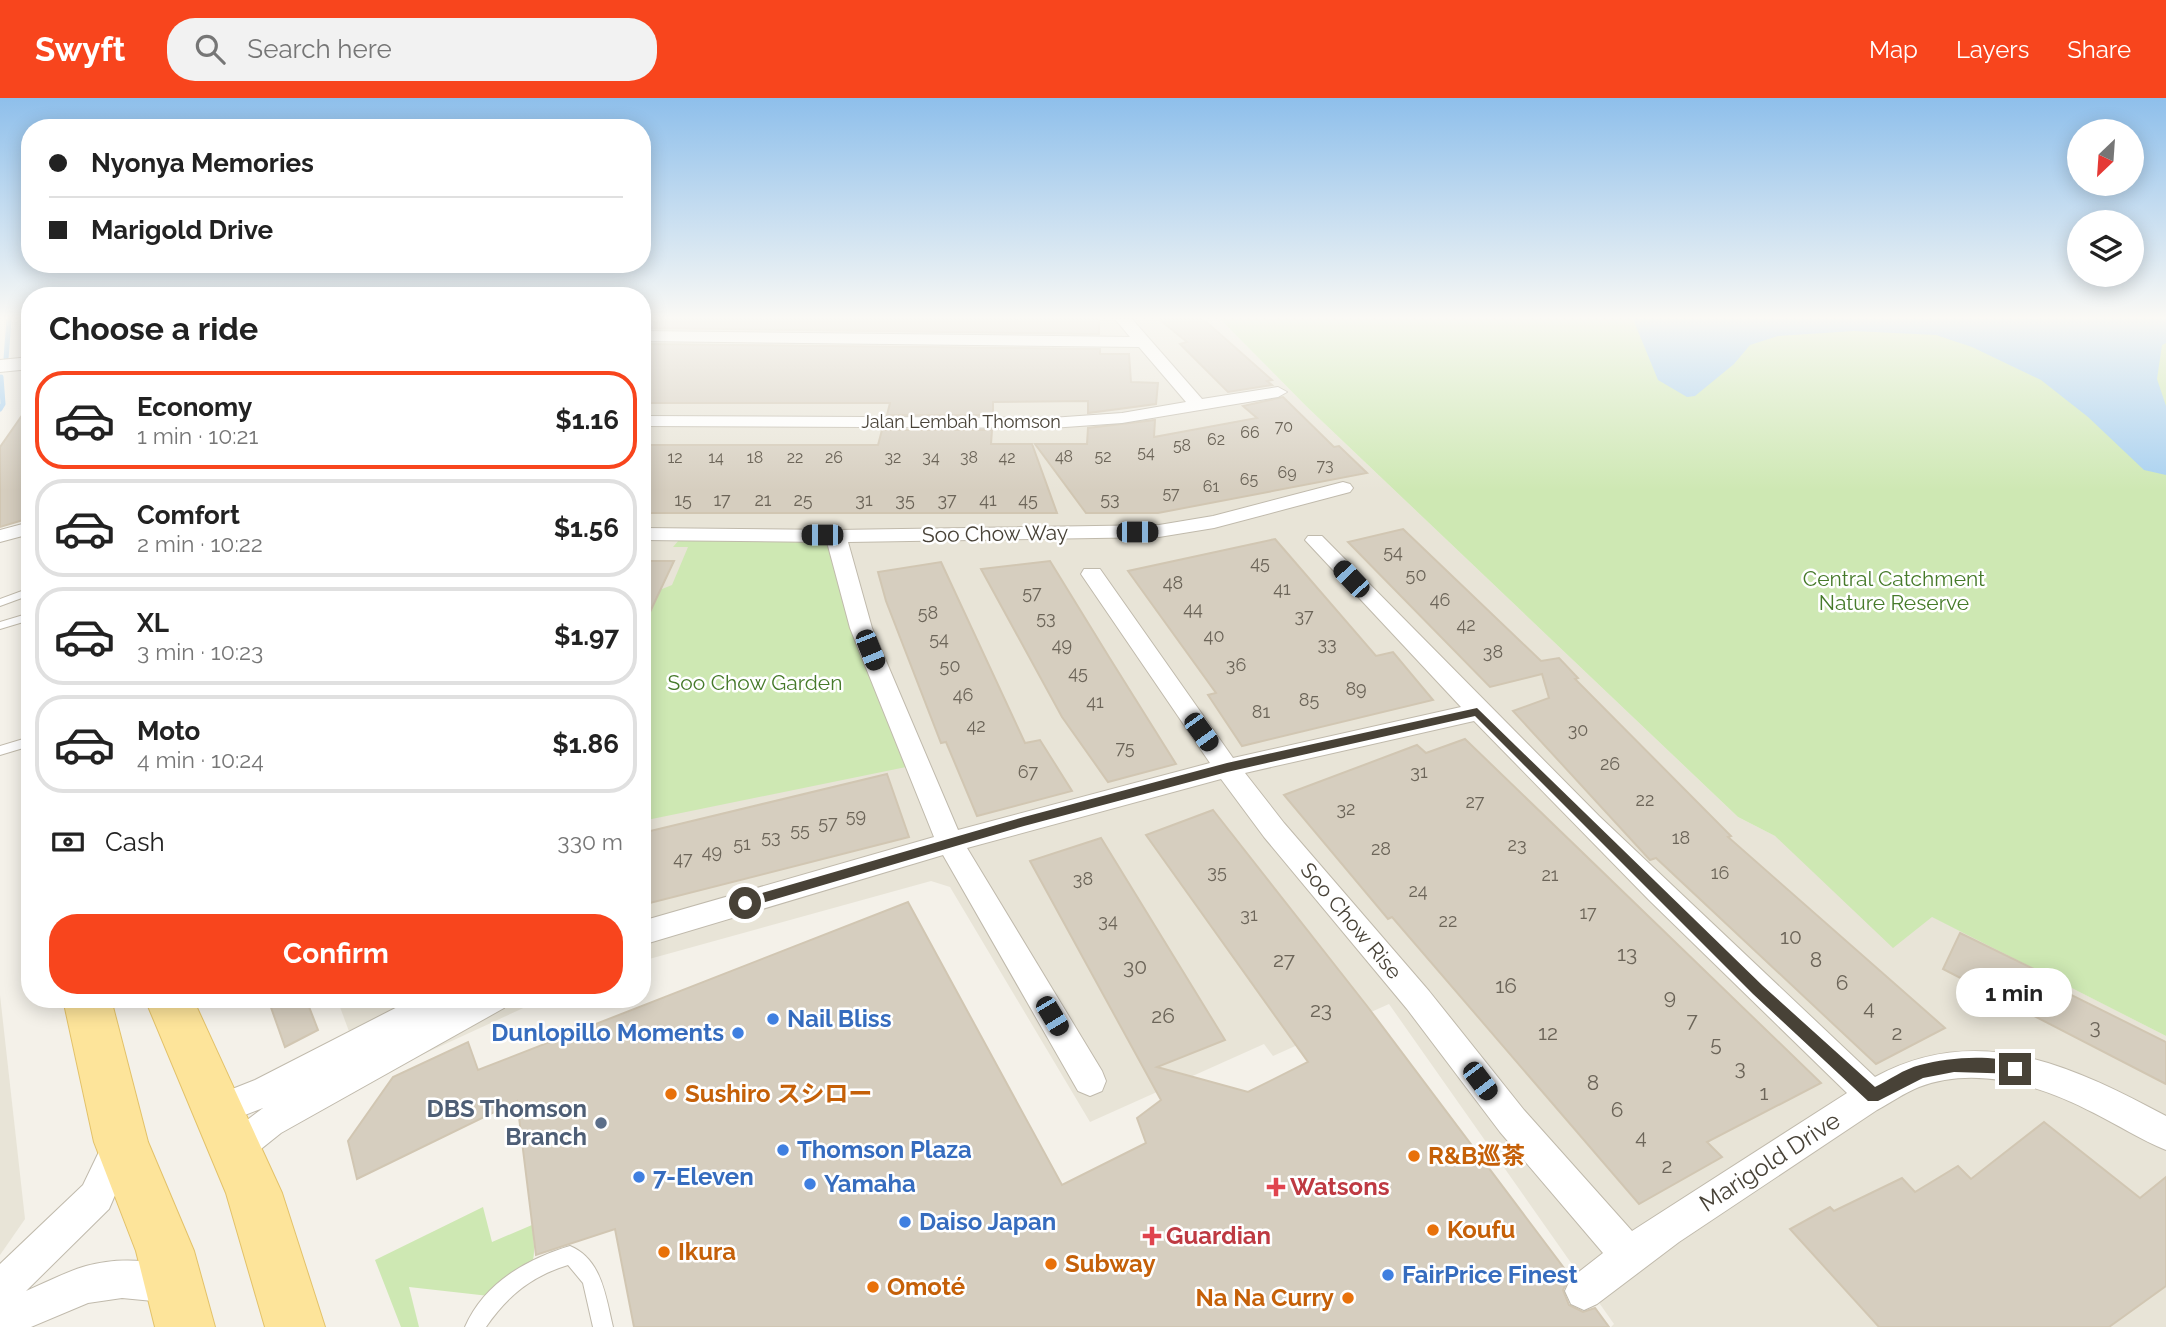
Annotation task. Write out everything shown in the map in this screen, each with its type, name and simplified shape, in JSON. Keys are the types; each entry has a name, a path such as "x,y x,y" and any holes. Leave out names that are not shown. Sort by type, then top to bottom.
{"main road":[{"path":"89,1008 121,1142 165,1251 180,1305"},
{"path":"173,1008 254,1193 295,1327"}],"street":[{"path":"1172,376 1198,405"},
{"name":"Jalan Lembah Thomson","path":"651,421 1051,423 1122,418 1278,392"},
{"name":"Soo Chow Way","path":"651,534 836,536 1159,531 1214,522 1343,488"},
{"path":"0,536 21,530"},
{"path":"836,536 861,628 950,843 1090,1081"},
{"path":"1315,540 1477,712 1758,990 1873,1096"},
{"name":"Soo Chow Rise","path":"1092,574 1227,768 1274,830 1418,1000 1512,1121 1628,1254"},
{"path":"651,930 950,843 1227,768 1477,712"},
{"path":"227,1130 267,1091 425,1008"},
{"path":"227,1130 269,1122 477,1008"},
{"name":"Marigold Drive","path":"1584,1291 1628,1254 1873,1096 1920,1072 1954,1066 1994,1065 2035,1073 2081,1088 2166,1134"},
{"path":"0,1290 96,1197 121,1142"},
{"path":"0,1321 87,1284 122,1279 180,1305"}],"lane":[{"path":"0,603 21,595"},
{"path":"0,626 21,619"},
{"path":"0,751 21,744"},
{"path":"475,1327 511,1282 531,1268 570,1255 581,1262 594,1284 601,1321"}],"shaded area":[{"path":"651,376 1277,376 1738,817 2166,1036 2166,1327 1611,1327 1614,1324 1389,1004 1273,1056 1264,1044 1090,1122 950,887 931,881 651,959"},
{"path":"0,995 25,1219 0,1255"},
{"path":"340,1008 523,1008 367,1080"}],"green space":[{"name":"Central Catchment Nature Reserve","path":"1277,376 2166,376 2166,1036 1932,917 1893,948 1775,836 1738,817"},
{"name":"Soo Chow Garden","path":"684,534 834,535 911,766 651,819 651,593 672,585 688,547 673,547"},
{"path":"483,1207 492,1242 532,1225 534,1252 530,1267 498,1297 409,1287 419,1327 401,1327 375,1260"}],"water":[{"path":"1657,376 1719,376 1695,396 1687,397 1658,380"},
{"path":"2033,376 2157,376 2166,406 2166,475 2144,470 2088,417"}],"building":[{"path":"651,376 1131,376 1131,382 1158,383 1156,404 1088,413 1088,401 993,402 993,415 887,415 890,403 651,403"},
{"path":"1212,376 1268,376 1272,380 1267,381 1272,385 1228,392"},
{"path":"1283,397 1334,447 1339,446 1367,473 1158,513 1086,513 1035,444 1087,444 1088,428 1155,420 1154,437 1257,418 1243,406"},
{"path":"21,417 21,521 0,527 0,447"},
{"path":"882,430 992,430 991,444 1032,444 1057,513 651,513 651,445 878,445"},
{"path":"1403,529 1541,661 1559,658 1578,678 1575,679 1731,836 1728,837 1945,1028 1876,1064 1656,858 1650,860 1513,711 1549,698 1542,674 1490,687 1348,542"},
{"path":"1275,539 1376,656 1393,652 1433,700 1242,746 1208,695 1216,693 1128,571"},
{"path":"651,561 674,561 651,610"},
{"path":"1050,561 1176,764 1108,782 1062,717 981,569"},
{"path":"941,562 1025,743 1040,740 1072,791 977,816 946,742 941,743 886,601 878,572"},
{"path":"1465,739 1821,1083 1707,1142 1722,1157 1639,1204 1392,917 1388,919 1284,795 1417,745 1426,753"},
{"path":"887,774 909,837 651,903 651,831"},
{"name":"Thomson Plaza","path":"1213,810 1367,1006 1570,1276 1563,1290 1569,1305 1583,1312 1595,1308 1609,1327 634,1327 615,1229 536,1255 517,1101 357,1179 348,1141 393,1077 468,1042 478,1070 637,1008 651,1008 651,1002 908,902 1062,1185 1146,1143 1137,1118 1161,1100 1030,861 1101,838 1225,1040 1157,1067 1248,1092 1308,1062 1146,835"},
{"path":"1960,933 2036,970 2033,976 2166,1042 2166,1084 1943,969"},
{"path":"271,1008 309,1008 318,1030 285,1047"},
{"path":"2044,1122 2140,1198 2166,1177 2166,1286 2109,1327 1879,1327 1790,1229 1830,1207 1834,1211 1902,1178 1915,1192 1958,1166 1971,1179"}],"waterway":[{"path":"0,409 3,404 1,377"}],"place":[{"name":"Nail Bliss","path":"773,1019"},
{"name":"Dunlopillo Moments","path":"738,1033"},
{"name":"Sushiro スシロー","path":"671,1094"},
{"name":"DBS Thomson Branch","path":"601,1123"},
{"name":"Thomson Plaza","path":"783,1150"},
{"name":"R&B巡茶","path":"1414,1156"},
{"name":"7-Eleven","path":"639,1177"},
{"name":"Yamaha","path":"810,1184"},
{"name":"Watsons","path":"1276,1187"},
{"name":"Daiso Japan","path":"905,1222"},
{"name":"Koufu","path":"1433,1230"},
{"name":"Guardian","path":"1152,1236"},
{"name":"Ikura","path":"664,1252"},
{"name":"Subway","path":"1051,1264"},
{"name":"FairPrice Finest","path":"1388,1275"},
{"name":"Omoté","path":"873,1287"},
{"name":"Na Na Curry","path":"1348,1298"}],"route":[{"path":"745,903 1024,821 1227,768 1477,712 1758,990 1873,1096 1920,1072 1954,1066 1994,1065 2015,1069"}]}
